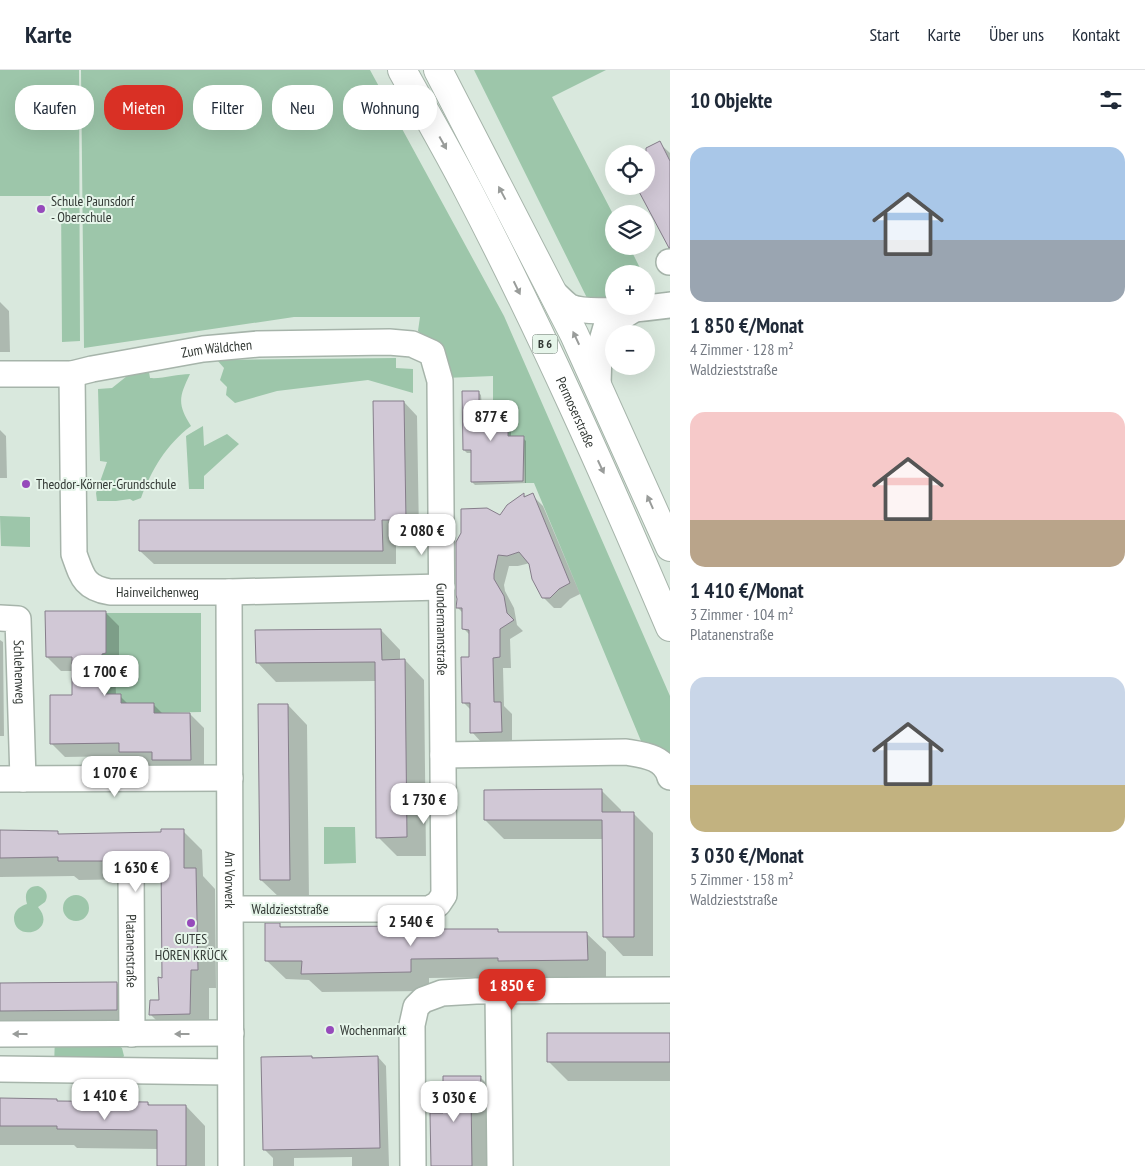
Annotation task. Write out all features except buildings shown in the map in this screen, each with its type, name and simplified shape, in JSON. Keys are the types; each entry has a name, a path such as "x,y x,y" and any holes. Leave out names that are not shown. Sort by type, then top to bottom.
{"main road":[{"name":"Permoserstraße","path":"402,70 468,190 546,347 609,485 670,627"},
{"name":"B 6","path":"438,70 555,294 670,547"}],"street":[{"path":"555,294 568,306 579,310 605,310"},
{"path":"598,385 599,351 606,327 625,315"},
{"name":"Zum Wäldchen","path":"0,374 72,374 203,349 258,344 389,342 412,344 432,353"},
{"name":"Gundermannstraße","path":"432,353 440,381 444,895 438,904"},
{"name":"Hainveilchenweg","path":"72,374 74,554 82,576 95,590 110,592 229,592 442,587"},
{"name":"Am Vorwerk","path":"229,592 231,1166"},
{"name":"Schlehenweg","path":"0,618 18,619 10,742 11,779 230,778"},
{"path":"443,755 626,752 652,756 669,772 670,777"},
{"name":"Platanenstraße","path":"131,869 132,1034"},
{"name":"Waldzieststraße","path":"231,909 430,909 438,904"},
{"path":"498,990 500,1166"},
{"path":"413,1166 412,1025 416,1007 423,1000 442,993 498,990 670,990"},
{"path":"0,1034 231,1034"},
{"path":"0,1069 230,1072"}],"green space":[{"path":"0,70 79,70 79,85 15,85 15,130 79,130 80,341 62,342 61,196 0,196"},
{"path":"81,70 370,70 378,85 343,85 343,130 403,130 504,316 670,696 670,769 641,741 534,483 525,483 524,437 508,436 508,406 493,406 493,376 445,378 430,343 418,331 420,317 294,317 84,348 82,130 94,130 94,85 81,85"},
{"path":"474,70 606,70 552,97 608,205 605,205 605,255 634,255 638,265 605,265 605,302 590,304"},
{"path":"396,358 396,368 413,369 413,393 368,380 277,391 235,403 226,395 227,387 220,380 224,368 217,360"},
{"path":"149,372 150,378 190,374 181,400 183,412 191,426 167,449 150,477 141,498 133,501 130,499 97,501 96,493 107,462 100,461 98,389 112,388 127,376"},
{"path":"203,426 204,446 227,434 239,444 204,476 204,489 189,489 186,436"},
{"path":"0,516 30,517 30,547 1,546"},
{"path":"106,613 201,613 201,712 154,713 154,703 121,703 103,694 102,654 106,653"},
{"path":"324,827 355,827 356,863 324,864"},
{"path":"38,886 47,895 45,902 38,907 43,916 43,923 34,932 20,930 16,925 15,914 19,908 27,904 27,891 31,887"},
{"path":"76,895 85,899 89,908 85,917 76,921 67,917 63,908 67,899"},
{"path":"55,1036 115,1043 122,1048 124,1056 121,1060 54,1067"}],"place":[{"name":"Schule Paunsdorf - Oberschule","path":"41,209"},
{"name":"Theodor-Körner-Grundschule","path":"26,484"},
{"name":"GUTES HÖREN KRÜCK","path":"191,923"},
{"name":"Wochenmarkt","path":"330,1030"}]}
